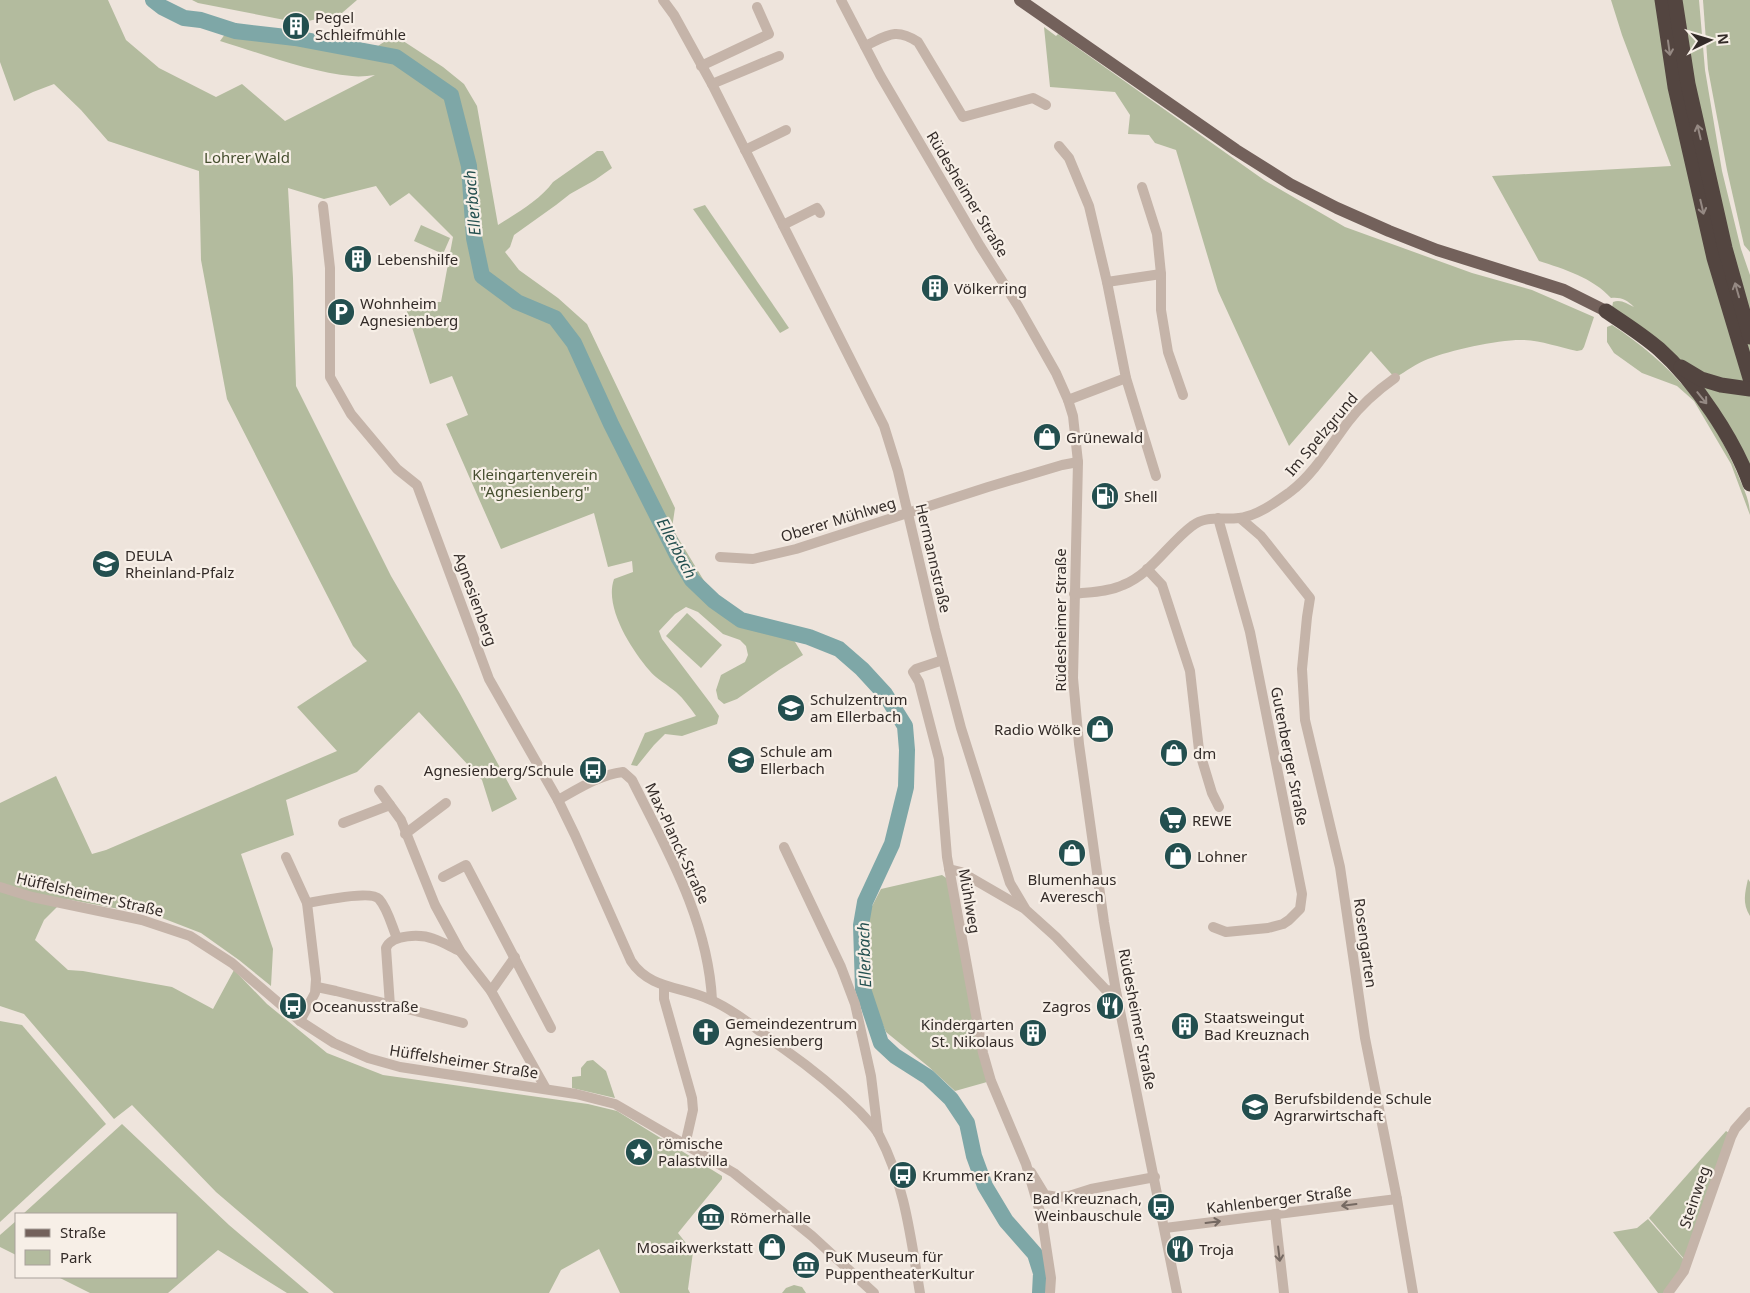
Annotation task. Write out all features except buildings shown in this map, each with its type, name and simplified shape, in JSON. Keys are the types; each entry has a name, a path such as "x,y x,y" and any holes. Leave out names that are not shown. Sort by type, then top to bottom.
{"highway":[{"path":"1662,0 1675,87 1714,258 1750,378"},
{"path":"1675,0 1688,84 1725,248 1750,337"},
{"path":"1606,311 1658,348 1671,361 1708,406 1727,435 1750,484"},
{"path":"1671,361 1701,379 1721,385 1750,389"}],"main road":[{"path":"1020,0 1236,150 1290,184 1389,232 1437,250 1564,290 1606,311"}],"street":[{"name":"Hermannstraße","path":"663,0 674,15 712,84 884,426 898,471 961,728 1010,883 1026,910"},
{"name":"Rüdesheimer Straße","path":"841,0 865,46 975,237 1018,306 1056,373 1068,400 1075,428 1078,462 1073,678 1078,735 1104,922 1116,991 1177,1293"},
{"path":"701,66 768,34 757,7"},
{"path":"865,46 895,33 908,35 918,42 962,117 1033,98 1046,105"},
{"path":"712,84 779,56"},
{"path":"745,150 786,130"},
{"path":"1059,146 1069,158 1089,206 1107,282 1126,378 1156,476"},
{"path":"1142,188 1157,234 1161,274 1161,310 1168,352 1183,395"},
{"name":"Agnesienberg","path":"323,206 330,268 330,376 351,414 397,469 417,485 490,679 558,800 579,842 631,961 642,975 650,980 712,1000"},
{"path":"783,224 817,208 820,213"},
{"path":"1107,282 1161,274"},
{"path":"1068,400 1126,378"},
{"name":"Im Spelzgrund","path":"1074,594 1122,586 1134,580 1192,526 1204,519 1240,518 1263,509 1292,490 1312,470 1358,411 1374,394 1395,378"},
{"name":"Oberer Mühlweg","path":"720,557 759,558 796,549 1062,465 1078,462"},
{"name":"Gutenberger Straße","path":"1213,927 1226,932 1268,928 1283,924 1300,909 1302,894 1250,632 1218,518"},
{"name":"Rosengarten","path":"1240,518 1261,536 1310,598 1302,669 1305,720 1340,867 1365,1038 1397,1199 1413,1293"},
{"path":"1147,569 1162,586 1190,671 1199,750 1212,793 1219,807"},
{"name":"Mühlweg","path":"943,660 912,672 919,682 939,760 949,869 983,1053 991,1082 1026,1164 1042,1219 1051,1278 1050,1293"},
{"name":"Max-Planck-Straße","path":"558,800 612,774 623,772 632,780 679,873 693,908 704,942 711,979 712,1000"},
{"path":"379,790 401,820 435,905 460,951 491,991 546,1090"},
{"path":"405,834 446,803"},
{"path":"344,823 390,805"},
{"path":"784,848 841,967 855,1004 872,1076 879,1134 901,1189 920,1293"},
{"path":"286,857 307,903 317,987 300,1021"},
{"path":"443,876 466,865 551,1028"},
{"name":"Hermannstraße","path":"949,869 961,872 1026,910 1106,990 1116,991"},
{"name":"Hüffelsheimer Straße","path":"0,886 32,897 142,920 190,936 232,963 300,1021 340,1046 383,1063 439,1074 576,1094 615,1104 734,1173 812,1236 874,1293"},
{"path":"307,903 375,896 384,906 397,938"},
{"path":"390,1006 386,948 390,942 397,938 430,938 460,951"},
{"path":"491,991 515,957"},
{"path":"664,986 664,1000 692,1098 693,1110 685,1145"},
{"path":"317,987 463,1023"},
{"path":"712,1000 823,1077 852,1103 879,1134"},
{"name":"Steinweg","path":"1668,1293 1684,1272 1731,1137 1735,1129 1750,1112"},
{"name":"Mühlweg","path":"1026,1164 1045,1195 1058,1197 1155,1177"},
{"name":"Kahlenberger Straße","path":"1165,1228 1397,1199"},
{"path":"1274,1214 1284,1293"}],"green space":[{"path":"0,0 108,0 126,40 159,68 216,97 242,84 285,121 375,75 355,76 320,71 220,41 231,26 378,46 394,35 443,67 464,84 477,106 498,225 535,200 553,182 597,151 603,151 612,168 570,194 514,235 510,247 505,252 519,270 558,298 587,324 675,508 672,528 709,589 741,614 754,621 784,624 803,655 737,699 724,704 718,699 716,690 721,675 745,662 748,655 746,646 740,640 723,634 698,612 686,607 675,614 659,631 662,639 719,716 717,724 682,736 665,734 637,766 631,765 645,733 696,716 673,689 649,670 627,639 616,615 612,590 614,579 633,572 632,561 608,567 594,513 501,549 446,424 468,415 452,376 430,384 404,302 441,302 453,237 409,193 390,206 376,186 324,199 288,188 296,386 391,576 460,694 517,799 492,812 482,780 419,712 357,772 286,800 294,835 241,854 273,949 271,986 201,933 157,916 65,899 44,920 35,940 68,970 172,987 213,1009 234,970 267,1004 327,1053 383,1075 588,1104 617,1111 722,1176 722,1179 678,1233 693,1252 688,1289 690,1293 620,1293 599,1249 561,1270 549,1293 334,1293 216,1192 132,1105 114,1119 24,1014 0,1006 0,803 56,776 92,854 106,850 337,751 297,707 367,661 353,646 227,399 201,260 199,171 108,141 81,110 54,84 14,101 0,62"},
{"path":"192,0 357,0 342,13 300,23 198,3"},
{"path":"1611,0 1699,0 1705,70 1722,171 1741,249 1750,275 1750,385 1693,372 1612,308 1613,302 1619,301 1634,307 1629,302 1611,298 1596,285 1578,275 1539,261 1492,176 1671,166 1622,35"},
{"path":"1703,0 1750,0 1750,252 1744,245 1727,170 1708,69"},
{"path":"1044,27 1056,36 1058,34 1264,180 1345,227 1472,273 1532,290 1594,317 1584,347 1582,350 1577,351 1524,340 1489,343 1428,359 1395,378 1371,351 1289,446 1218,291 1176,150 1155,143 1149,135 1128,134 1130,115 1115,92 1050,87"},
{"path":"705,205 789,328 780,333 693,209"},
{"path":"421,225 450,238 443,254 414,241"},
{"path":"1612,325 1652,355 1687,390 1702,409 1727,451 1746,494 1750,515 1731,464 1694,401 1677,386 1642,373 1614,353 1607,342 1607,327"},
{"path":"1701,382 1750,394 1750,470 1708,399"},
{"path":"687,613 722,645 701,668 666,636"},
{"path":"942,875 949,880 987,1082 955,1091 886,1032 875,1006 866,970 869,912 881,889"},
{"path":"1748,879 1750,882 1750,916 1745,902"},
{"path":"0,1021 22,1025 106,1124 0,1222"},
{"path":"593,1060 606,1071 615,1098 572,1088 572,1077 581,1076 581,1068 587,1061"},
{"path":"122,1124 229,1225 309,1293 287,1293 218,1250 168,1293 90,1293 60,1278 178,1278 178,1213 24,1213"},
{"path":"1726,1131 1729,1133 1685,1260 1649,1218"},
{"path":"1648,1219 1685,1261 1677,1276 1663,1293 1658,1293 1613,1232 1637,1228"},
{"path":"15,1222 15,1254 0,1247 0,1235"},
{"path":"794,1285 802,1287 806,1293 782,1293 786,1288"}],"waterway":[{"name":"Ellerbach","path":"153,0 162,7 184,18 201,20 235,31 295,38 396,57 451,95 469,166 474,238 482,276 517,302 555,318 574,343 611,424 678,557 692,580 714,601 741,620 809,637 839,649 862,669 885,694 905,726 907,750 906,787 892,844 865,902 861,925 863,989 881,1043 895,1056 928,1077 951,1099 967,1123 974,1156 985,1186 1006,1221 1035,1254 1041,1273 1040,1293"}],"place":[{"name":"Pegel Schleifmühle","path":"296,26"},
{"name":"Lebenshilfe","path":"358,259"},
{"name":"Völkerring","path":"935,288"},
{"name":"Wohnheim Agnesienberg","path":"341,312"},
{"name":"Grünewald","path":"1047,437"},
{"name":"Shell","path":"1105,496"},
{"name":"DEULA Rheinland-Pfalz","path":"106,564"},
{"name":"Schulzentrum am Ellerbach","path":"791,708"},
{"name":"Radio Wölke","path":"1100,729"},
{"name":"dm","path":"1174,753"},
{"name":"Schule am Ellerbach","path":"741,760"},
{"name":"Agnesienberg/Schule","path":"593,770"},
{"name":"REWE","path":"1173,820"},
{"name":"Blumenhaus Averesch","path":"1072,853"},
{"name":"Lohner","path":"1178,856"},
{"name":"Oceanusstraße","path":"293,1006"},
{"name":"Zagros","path":"1110,1006"},
{"name":"Staatsweingut Bad Kreuznach","path":"1185,1026"},
{"name":"Gemeindezentrum Agnesienberg","path":"706,1032"},
{"name":"Kindergarten St. Nikolaus","path":"1033,1033"},
{"name":"Berufsbildende Schule Agrarwirtschaft","path":"1255,1107"},
{"name":"römische Palastvilla","path":"639,1152"},
{"name":"Krummer Kranz","path":"903,1175"},
{"name":"Bad Kreuznach, Weinbauschule","path":"1161,1207"},
{"name":"Römerhalle","path":"711,1217"},
{"name":"Mosaikwerkstatt","path":"772,1247"},
{"name":"Troja","path":"1180,1249"},
{"name":"PuK Museum für PuppentheaterKultur","path":"806,1265"}],"park label":[{"name":"Lohrer Wald","path":"247,157"},
{"name":"Kleingartenverein \"Agnesienberg\"","path":"535,482"}]}
